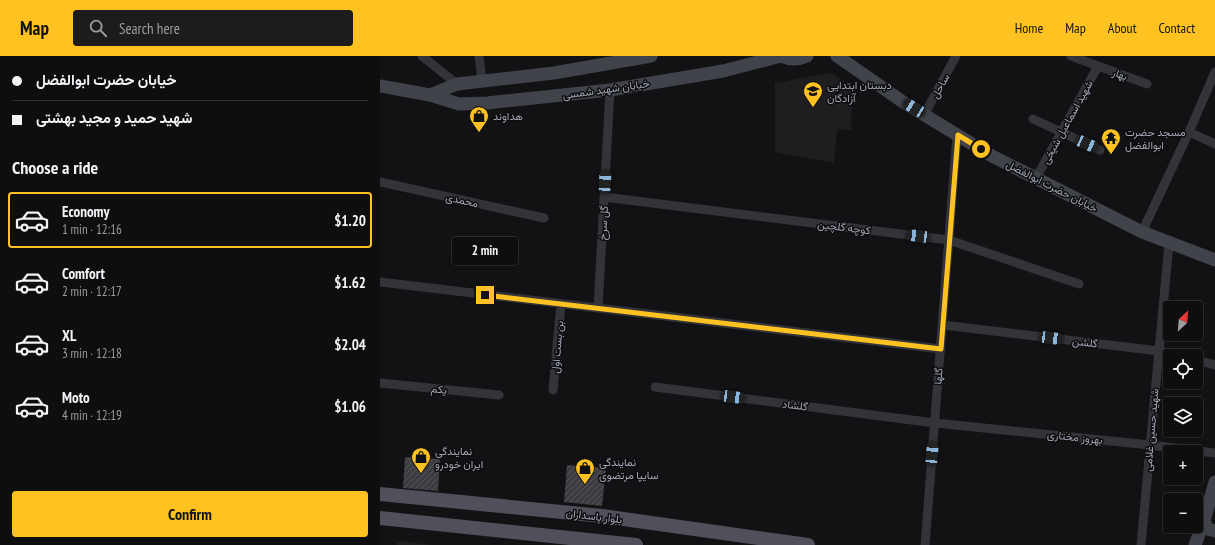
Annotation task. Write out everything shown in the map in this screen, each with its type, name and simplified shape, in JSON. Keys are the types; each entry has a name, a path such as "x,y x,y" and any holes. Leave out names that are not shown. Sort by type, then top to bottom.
{"main road":[{"name":"بلوار پاسداران","path":"380,494 602,516 808,545"},
{"path":"380,518 543,540 636,545"}],"street":[{"path":"422,56 457,84"},
{"path":"479,56 482,81"},
{"path":"430,95 457,84 554,73 651,56"},
{"path":"781,56 790,59 798,59 807,56"},
{"name":"خیابان شهید شمسی","path":"380,86 430,95 459,104 487,103 610,90 723,71 781,56"},
{"name":"خیابان حضرت ابوالفضل","path":"837,56 903,102 992,156 1142,232 1215,260"},
{"name":"ساحل","path":"924,115 956,56"},
{"name":"بهار","path":"1071,56 1147,84"},
{"name":"شهید اسماعیل شیخی","path":"1036,178 1098,66"},
{"path":"1142,232 1189,132 1215,72"},
{"name":"گل سرخ","path":"598,308 610,90"},
{"path":"1033,119 1100,150"},
{"path":"1189,132 1215,144"},
{"name":"گلها","path":"925,545 958,135"},
{"name":"محمدی","path":"380,182 544,218"},
{"name":"کوچه گلچین","path":"604,197 949,240 1079,284"},
{"name":"شهید حسین غلامی","path":"1141,545 1169,243"},
{"path":"380,282 941,349"},
{"name":"بن بست اول","path":"553,390 561,304"},
{"name":"گلشن","path":"942,325 1163,352"},
{"path":"1203,362 1215,365"},
{"name":"یکم","path":"380,383 499,395"},
{"name":"گلشاد","path":"655,387 935,423"},
{"name":"بهروز مختاری","path":"935,423 1215,453"},
{"path":"1194,545 1204,521 1215,482"},
{"path":"1204,521 1208,529 1215,531"}],"shaded area":[{"name":"دبستان ابتدایی آزادگان","path":"831,73 852,87 851,130 837,129 834,163 775,152 775,83"},
{"path":"397,541 433,545 397,545"}],"building":[{"name":"نمایندگی ایران خودرو","path":"405,457 440,459 438,491 403,488"},
{"name":"نمایندگی سایپا مرتضوی","path":"567,465 606,468 602,506 564,502"}],"place":[{"name":"دبستان ابتدایی آزادگان","path":"813,108"},
{"name":"هداوند","path":"479,133"},
{"name":"مسجد حضرت ابوالفضل","path":"1111,155"},
{"name":"نمایندگی ایران خودرو","path":"421,474"},
{"name":"نمایندگی سایپا مرتضوی","path":"585,485"}],"route":[{"path":"485,295 941,349 958,135 981,149"}]}
